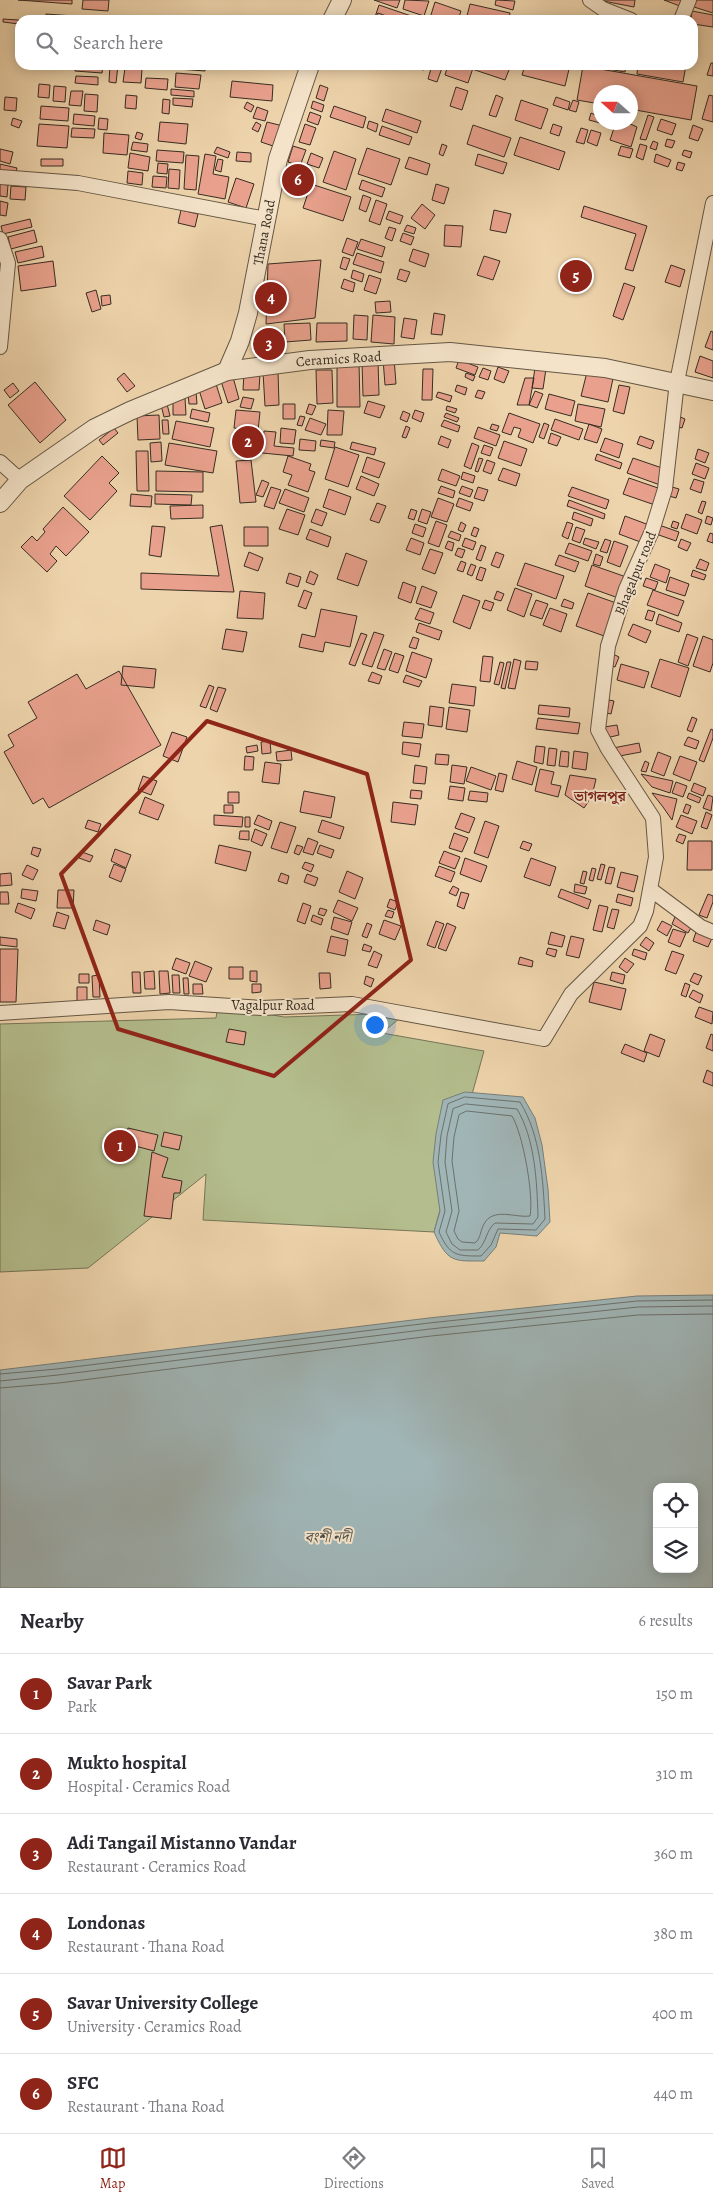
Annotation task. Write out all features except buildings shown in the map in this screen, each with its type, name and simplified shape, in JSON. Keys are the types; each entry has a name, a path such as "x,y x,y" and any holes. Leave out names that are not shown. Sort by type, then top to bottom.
{"street":[{"path":"334,15 342,0"},
{"path":"590,0 603,9 618,15"},
{"path":"683,15 689,0"},
{"name":"Thana Road","path":"227,370 240,341 248,313 278,159 308,70"},
{"path":"0,177 78,183 266,219"},
{"name":"Bhagalpur road","path":"544,1039 571,994 640,926 646,911 656,857 653,818 608,749 598,730 608,646 626,589 652,531 665,489 677,382 713,203"},
{"path":"0,239 8,263 0,348"},
{"name":"Ceramics Road","path":"0,503 20,480 95,428 227,370 310,360 450,352 605,368 713,391"},
{"path":"0,462 20,480"},
{"path":"650,889 701,927 713,932"},
{"name":"Vagalpur Road","path":"0,1013 170,1002 262,1008 352,1004 544,1039"}],"highlighted area":[{"path":"207,721 367,774 411,960 274,1076 118,1029 61,874"}],"green space":[{"path":"218,1005 284,1017 406,1013 382,1033 484,1051 434,1232 203,1220 206,1174 88,1268 0,1272 0,1024 216,1018"}],"water":[{"path":"465,1092 523,1097 535,1118 542,1145 548,1189 550,1222 537,1236 500,1233 496,1247 484,1261 465,1261 453,1258 443,1250 434,1232 440,1211 433,1162 443,1100"},
{"name":"বংশী নদী","path":"713,1295 713,1588 0,1588 0,1370 429,1318 637,1296"}],"place":[{"name":"SFC","path":"298,180"},
{"name":"Savar University College","path":"576,276"},
{"name":"Londonas","path":"271,298"},
{"name":"Adi Tangail Mistanno Vandar","path":"269,344"},
{"name":"Mukto hospital","path":"248,442"},
{"name":"Savar Park","path":"120,1146"}],"district":[{"name":"ভাগলপুর","path":"600,796"}]}
